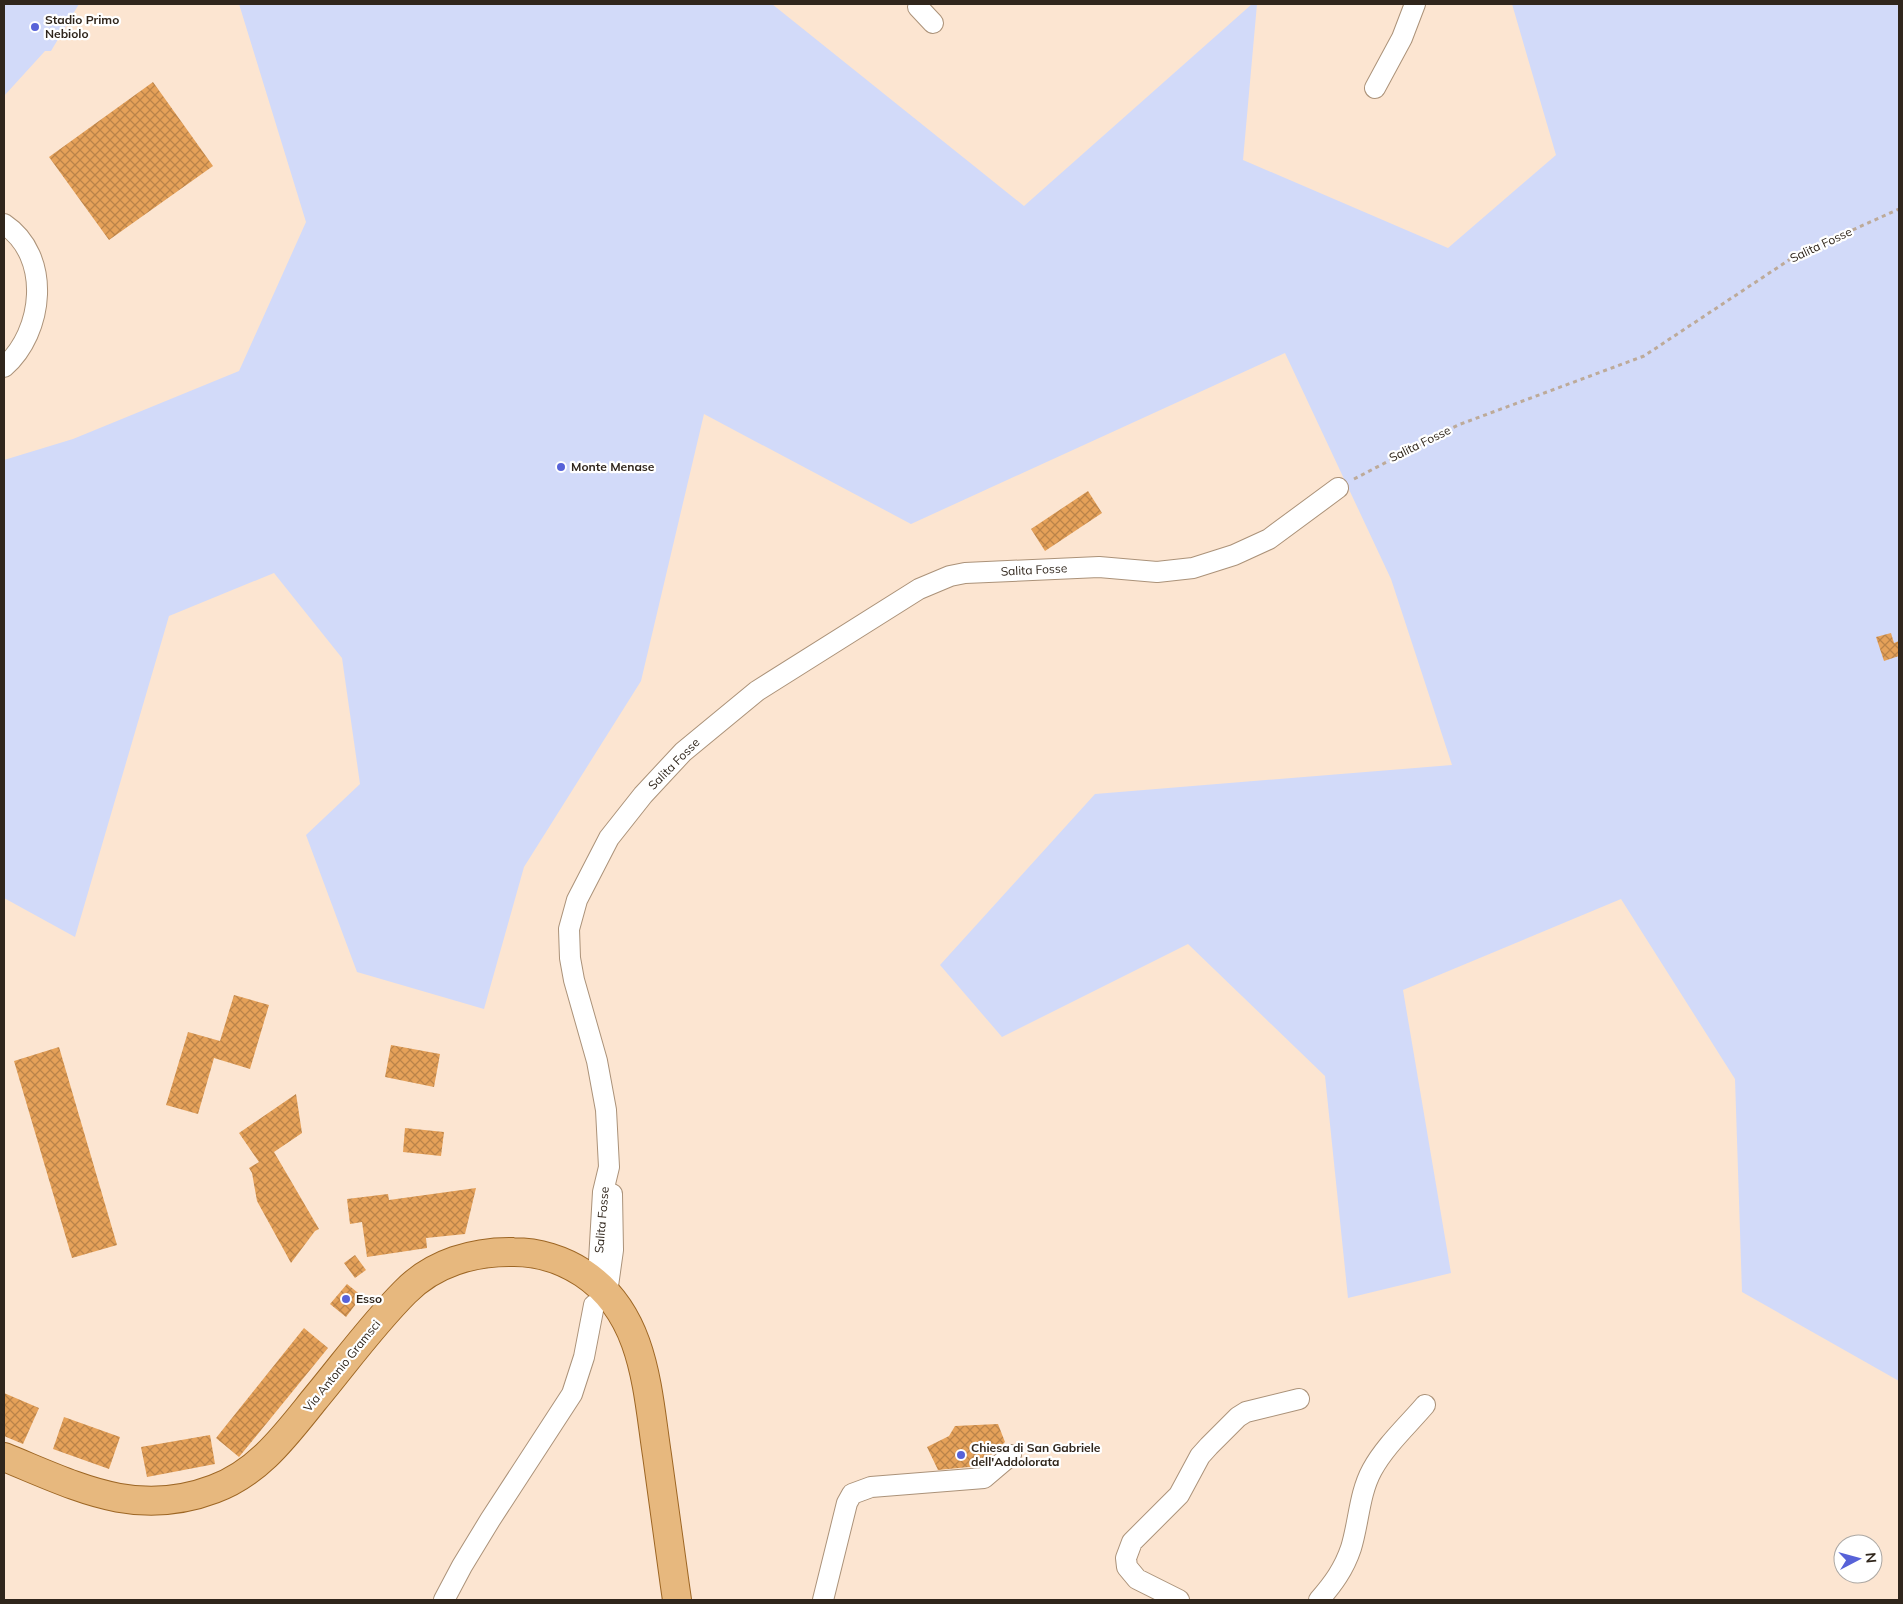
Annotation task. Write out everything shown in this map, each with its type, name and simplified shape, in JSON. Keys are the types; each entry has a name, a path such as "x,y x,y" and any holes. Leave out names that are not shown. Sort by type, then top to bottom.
{"main road":[{"name":"Via Antonio Gramsci","path":"4,1457 88,1491 117,1498 149,1502 199,1494 231,1482 246,1473 269,1454 406,1290 433,1270 459,1259 488,1253 517,1252 532,1254 571,1266 592,1280 600,1299 619,1308 630,1326 643,1366 677,1600"}],"street":[{"path":"1374,88 1402,38 1415,4"},
{"path":"918,5 933,22"},
{"path":"4,224 19,238 29,254 35,272 37,288 34,314 27,338 16,354 4,366"},
{"name":"Salita Fosse","path":"598,1261 603,1192 609,1167 606,1110 601,1082 574,980 570,958 569,930 576,900 609,838 642,796 683,752 757,691 919,589 935,582 965,573 1098,567 1157,572 1193,568 1234,555 1269,539 1338,488"},
{"path":"444,1600 490,1520 572,1394 613,1250 614,1221 609,1167"},
{"path":"1179,1600 1137,1579 1132,1574 1127,1567 1126,1558 1132,1542 1179,1495 1200,1456 1238,1418 1255,1409 1299,1399"},
{"path":"1319,1600 1336,1580 1345,1564 1351,1548 1362,1497 1371,1471 1425,1405"},
{"path":"823,1600 847,1503 852,1494 871,1487 984,1478 1011,1455"}],"path":[{"name":"Salita Fosse","path":"1338,488 1373,468 1458,426 1644,356 1795,256 1899,210"}],"shaded area":[{"name":"Stadio Primo Nebiolo","path":"4,4 79,4 51,51 45,51 4,96"},
{"path":"239,4 772,4 1024,206 1252,4 1257,4 1243,160 1448,248 1556,155 1512,4 1899,4 1899,1381 1742,1292 1735,1079 1621,899 1403,990 1451,1273 1348,1298 1325,1076 1188,944 1002,1037 940,965 1095,794 1452,765 1391,579 1285,353 911,524 704,414 641,681 524,867 484,1009 357,972 306,835 360,784 342,658 274,573 169,616 75,937 4,898 4,460 73,439 239,371 306,222"}],"building":[{"path":"153,82 213,166 109,240 49,157"},
{"path":"1088,491 1102,513 1045,551 1031,529"},
{"path":"1891,633 1894,643 1899,641 1899,656 1884,661 1876,637"},
{"path":"234,995 269,1005 250,1069 214,1058 198,1114 166,1105 188,1032 220,1041"},
{"path":"391,1045 440,1054 434,1087 385,1077"},
{"path":"59,1047 117,1245 72,1258 14,1061"},
{"path":"296,1094 302,1133 274,1152 319,1229 315,1231 291,1263 257,1201 252,1173 249,1168 259,1162 239,1133"},
{"path":"405,1128 444,1132 441,1156 403,1152"},
{"path":"476,1188 465,1234 426,1238 427,1248 367,1257 362,1222 350,1224 347,1199 388,1194 389,1200"},
{"path":"355,1255 366,1270 355,1278 344,1263"},
{"path":"347,1284 362,1296 346,1317 330,1304"},
{"path":"304,1328 328,1348 239,1457 216,1438"},
{"path":"4,1393 39,1408 23,1444 4,1436"},
{"path":"64,1417 120,1437 109,1469 53,1449"},
{"name":"Chiesa di San Gabriele dell'Addolorata","path":"998,1424 1005,1442 979,1466 938,1470 927,1447 949,1436 955,1426"},
{"path":"210,1435 215,1464 147,1477 141,1447"}],"place":[{"name":"Stadio Primo Nebiolo","path":"35,27"},
{"name":"Monte Menase","path":"561,467"},
{"name":"Esso","path":"346,1299"},
{"name":"Chiesa di San Gabriele dell'Addolorata","path":"961,1455"}]}
